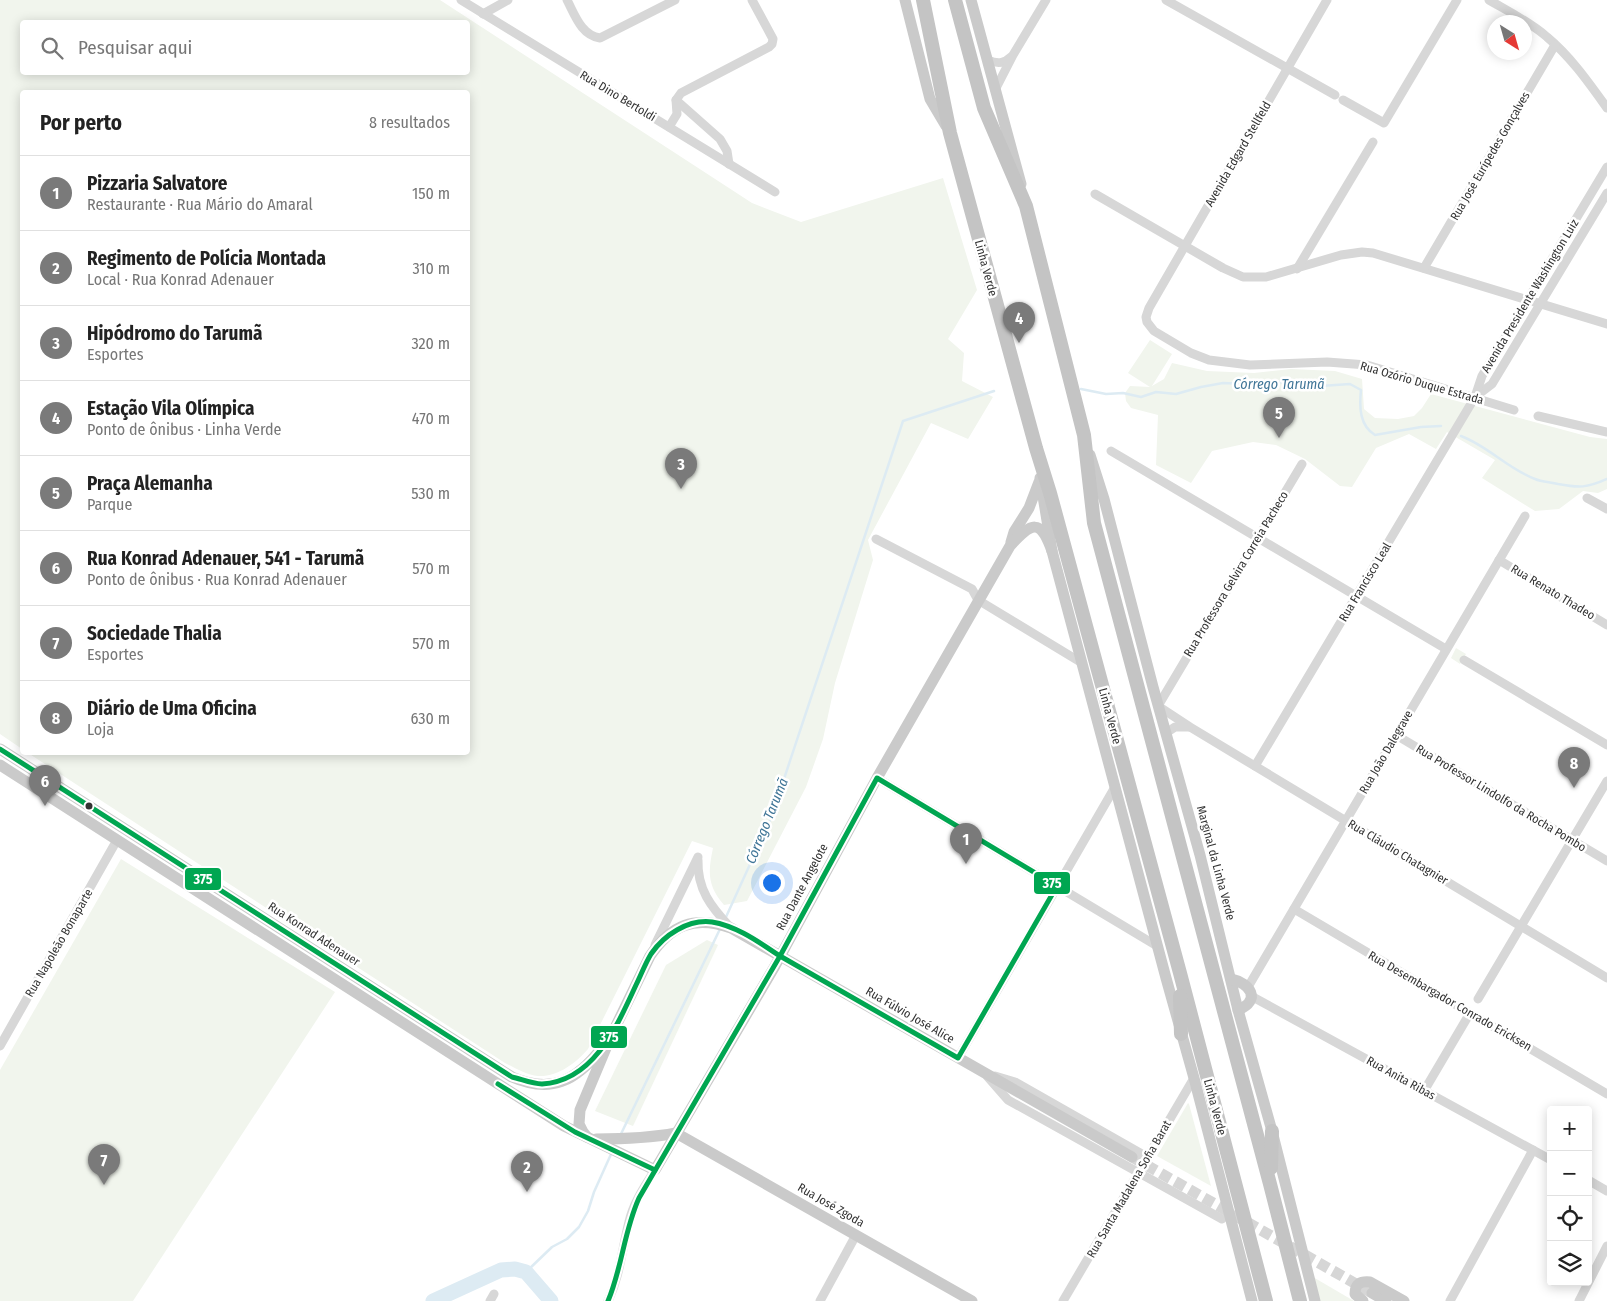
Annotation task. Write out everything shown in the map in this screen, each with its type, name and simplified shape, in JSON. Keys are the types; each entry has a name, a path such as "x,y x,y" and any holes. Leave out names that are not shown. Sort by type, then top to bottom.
{"highway":[{"name":"Linha Verde","path":"922,0 950,133 1180,973 1266,1301"},
{"path":"955,0 984,108 1026,206 1084,435 1094,523 1300,1301"},
{"path":"1180,973 1181,1034"},
{"path":"1270,1184 1272,1131"}],"main road":[{"name":"Linha Verde","path":"905,0 930,98 950,133"},
{"path":"971,0 1017,164 1026,206"},
{"name":"Marginal da Linha Verde","path":"1084,435 1104,498 1158,706 1207,882 1230,979 1272,1131 1315,1301"},
{"path":"1036,448 1052,551 1252,1301"},
{"name":"Rua Dante Angelote","path":"654,1170 780,956 877,778 1010,546 1014,532 1029,508 1040,478"},
{"name":"Rua Dante Angelote","path":"1010,546 1028,529 1036,528 1042,529 1052,551"},
{"name":"Rua Konrad Adenauer","path":"0,749 512,1077 538,1085 551,1084 572,1078 592,1060 611,1036"},
{"path":"0,765 575,1132 589,1138 607,1142 657,1137 676,1133"},
{"path":"589,1138 582,1132 579,1124 580,1110 611,1036 650,956 665,938 680,927 718,920"},
{"name":"Rua Fúlvio José Alice","path":"718,920 1132,1157"},
{"path":"1230,979 1244,983 1250,991 1246,1005 1238,1010"},
{"name":"Rua José Zgoda","path":"676,1133 972,1301"},
{"path":"607,1142 620,1153 654,1170"},
{"path":"1363,1301 1355,1294 1355,1288 1363,1281 1370,1282 1404,1301"},
{"path":"1372,1294 1386,1301"}],"street":[{"name":"Rua Dino Bertoldi","path":"461,0 775,192"},
{"path":"483,14 508,0"},
{"path":"568,0 587,34 600,38 675,0"},
{"path":"669,127 677,114 676,100 681,94 768,48 772,44 773,39 752,0"},
{"path":"995,90 1013,55 1046,0"},
{"path":"1166,0 1335,95"},
{"name":"Avenida Edgard Stellfeld","path":"1149,308 1327,0"},
{"path":"1343,100 1384,123 1457,0"},
{"path":"1489,0 1525,21 1555,45 1582,73 1607,108"},
{"name":"Rua José Eurípedes Gonçalves","path":"1424,268 1555,45"},
{"path":"986,55 988,60 1002,63 1013,55"},
{"path":"676,100 720,139 727,151 729,164"},
{"path":"1297,268 1372,142"},
{"name":"Avenida Presidente Washington Luiz","path":"1475,397 1482,376 1607,167"},
{"name":"Avenida Presidente Washington Luiz","path":"1475,397 1492,384 1607,193"},
{"path":"1095,194 1223,268 1243,277 1266,277 1330,257 1362,252 1384,255 1607,324"},
{"name":"Rua Ozório Duque Estrada","path":"1149,308 1146,322 1154,331 1209,360 1255,365 1327,362 1359,364 1378,368 1514,410"},
{"name":"Rua Francisco Leal","path":"1255,766 1475,397"},
{"path":"1538,416 1607,432"},
{"path":"1111,451 1446,650"},
{"name":"Rua Professora Gelvira Correia Pacheco","path":"1158,706 1302,464"},
{"path":"1587,498 1607,509"},
{"name":"Rua João Dalegrave","path":"1250,991 1294,909 1525,516"},
{"path":"876,538 972,589 978,600 1082,663"},
{"name":"Rua Renato Thadeo","path":"1499,560 1607,625"},
{"path":"1464,660 1607,745"},
{"path":"1153,687 1159,688 1171,684"},
{"name":"Rua Cláudio Chatagnier","path":"1158,706 1607,978"},
{"path":"1166,733 1175,727 1190,727"},
{"name":"Rua Professor Lindolfo da Rocha Pombo","path":"1396,736 1607,861"},
{"path":"877,778 1157,946"},
{"path":"1478,999 1607,781"},
{"path":"958,1058 1115,787"},
{"name":"Rua Napoleão Bonaparte","path":"0,1046 117,840"},
{"path":"650,956 698,857 702,890 718,920"},
{"name":"Rua Desembargador Conrado Ericksen","path":"1294,909 1607,1094"},
{"name":"Rua Anita Ribas","path":"1250,991 1424,1091 1547,1158"},
{"path":"1424,1091 1470,1013"},
{"path":"985,1074 1015,1082 1148,1158"},
{"path":"985,1074 1008,1100 1222,1219"},
{"name":"Rua Santa Madalena Sofia Barat","path":"1063,1301 1194,1078"},
{"path":"1450,1301 1533,1150"},
{"name":"Rua Dante Angelote","path":"608,1301 618,1277 633,1209 654,1170"},
{"path":"1592,1182 1606,1187"},
{"path":"820,1301 856,1235"},
{"path":"1579,1301 1607,1246"}],"shaded area":[{"path":"0,0 440,0 752,203 801,222 943,178 977,290 948,339 964,353 962,381 993,397 968,439 931,423 868,540 873,560 835,683 823,739 806,787 747,901 724,905 714,891 710,878 713,848 692,841 588,1049 578,1059 559,1072 538,1076 525,1073 505,1063 31,755 470,755 470,90 20,90 20,748 0,734"},
{"path":"1150,340 1172,354 1152,386 1164,379 1172,363 1207,371 1254,373 1291,369 1335,371 1362,379 1364,409 1375,418 1398,419 1414,416 1431,394 1590,437 1607,439 1607,489 1598,493 1583,491 1559,509 1535,511 1482,478 1495,460 1447,432 1436,449 1409,434 1376,448 1352,487 1340,486 1305,459 1276,445 1253,442 1212,451 1191,483 1156,465 1158,415 1131,408 1126,401 1125,393 1130,386 1150,387 1128,373"},
{"path":"1456,648 1466,654 1460,664 1451,658"},
{"path":"121,859 335,992 133,1301 0,1301 0,1070"},
{"path":"707,940 718,945 633,1126 595,1111 666,965"},
{"path":"1189,1104 1211,1186 1157,1156"},
{"path":"1313,1277 1354,1301 1319,1301"}],"waterway":[{"name":"Córrego Tarumã","path":"1081,389 1106,394 1123,393 1141,397 1156,392 1176,394 1223,383 1289,382 1321,386 1350,384 1361,390 1360,403 1363,422 1375,435 1421,427 1441,426"},
{"name":"Córrego Tarumã","path":"726,917 771,818 903,421 994,391"},
{"name":"Córrego Tarumã","path":"1461,436 1471,440 1525,475 1538,480 1577,487 1588,486 1607,479"},
{"name":"Córrego Tarumã","path":"620,1136 720,929"},
{"name":"Córrego Tarumã","path":"526,1272 552,1247 567,1239 579,1227 588,1211 594,1192 612,1152"},
{"path":"433,1301 501,1270 515,1269 526,1272 551,1301"}],"tunnel":[{"path":"1132,1157 1372,1293"}],"transit line":[{"name":"375","path":"0,749 512,1077 530,1082 542,1084 560,1081 576,1073 590,1062 612,1034 651,954 656,947 677,930 694,923 712,922 721,924 748,936 780,956"},
{"name":"375","path":"877,778 1057,886 958,1058 780,956 877,778"},
{"name":"375","path":"608,1301 639,1198 780,956"},
{"name":"375","path":"498,1084 575,1132 655,1170"}],"place":[{"name":"Estação Vila Olímpica","path":"1019,343"},
{"name":"Praça Alemanha","path":"1279,438"},
{"name":"Hipódromo do Tarumã","path":"681,489"},
{"name":"Diário de Uma Oficina","path":"1574,788"},
{"name":"Rua Konrad Adenauer, 541 - Tarumã","path":"45,806"},
{"name":"Pizzaria Salvatore","path":"966,864"},
{"name":"Sociedade Thalia","path":"104,1185"},
{"name":"Regimento de Polícia Montada","path":"527,1192"}]}
